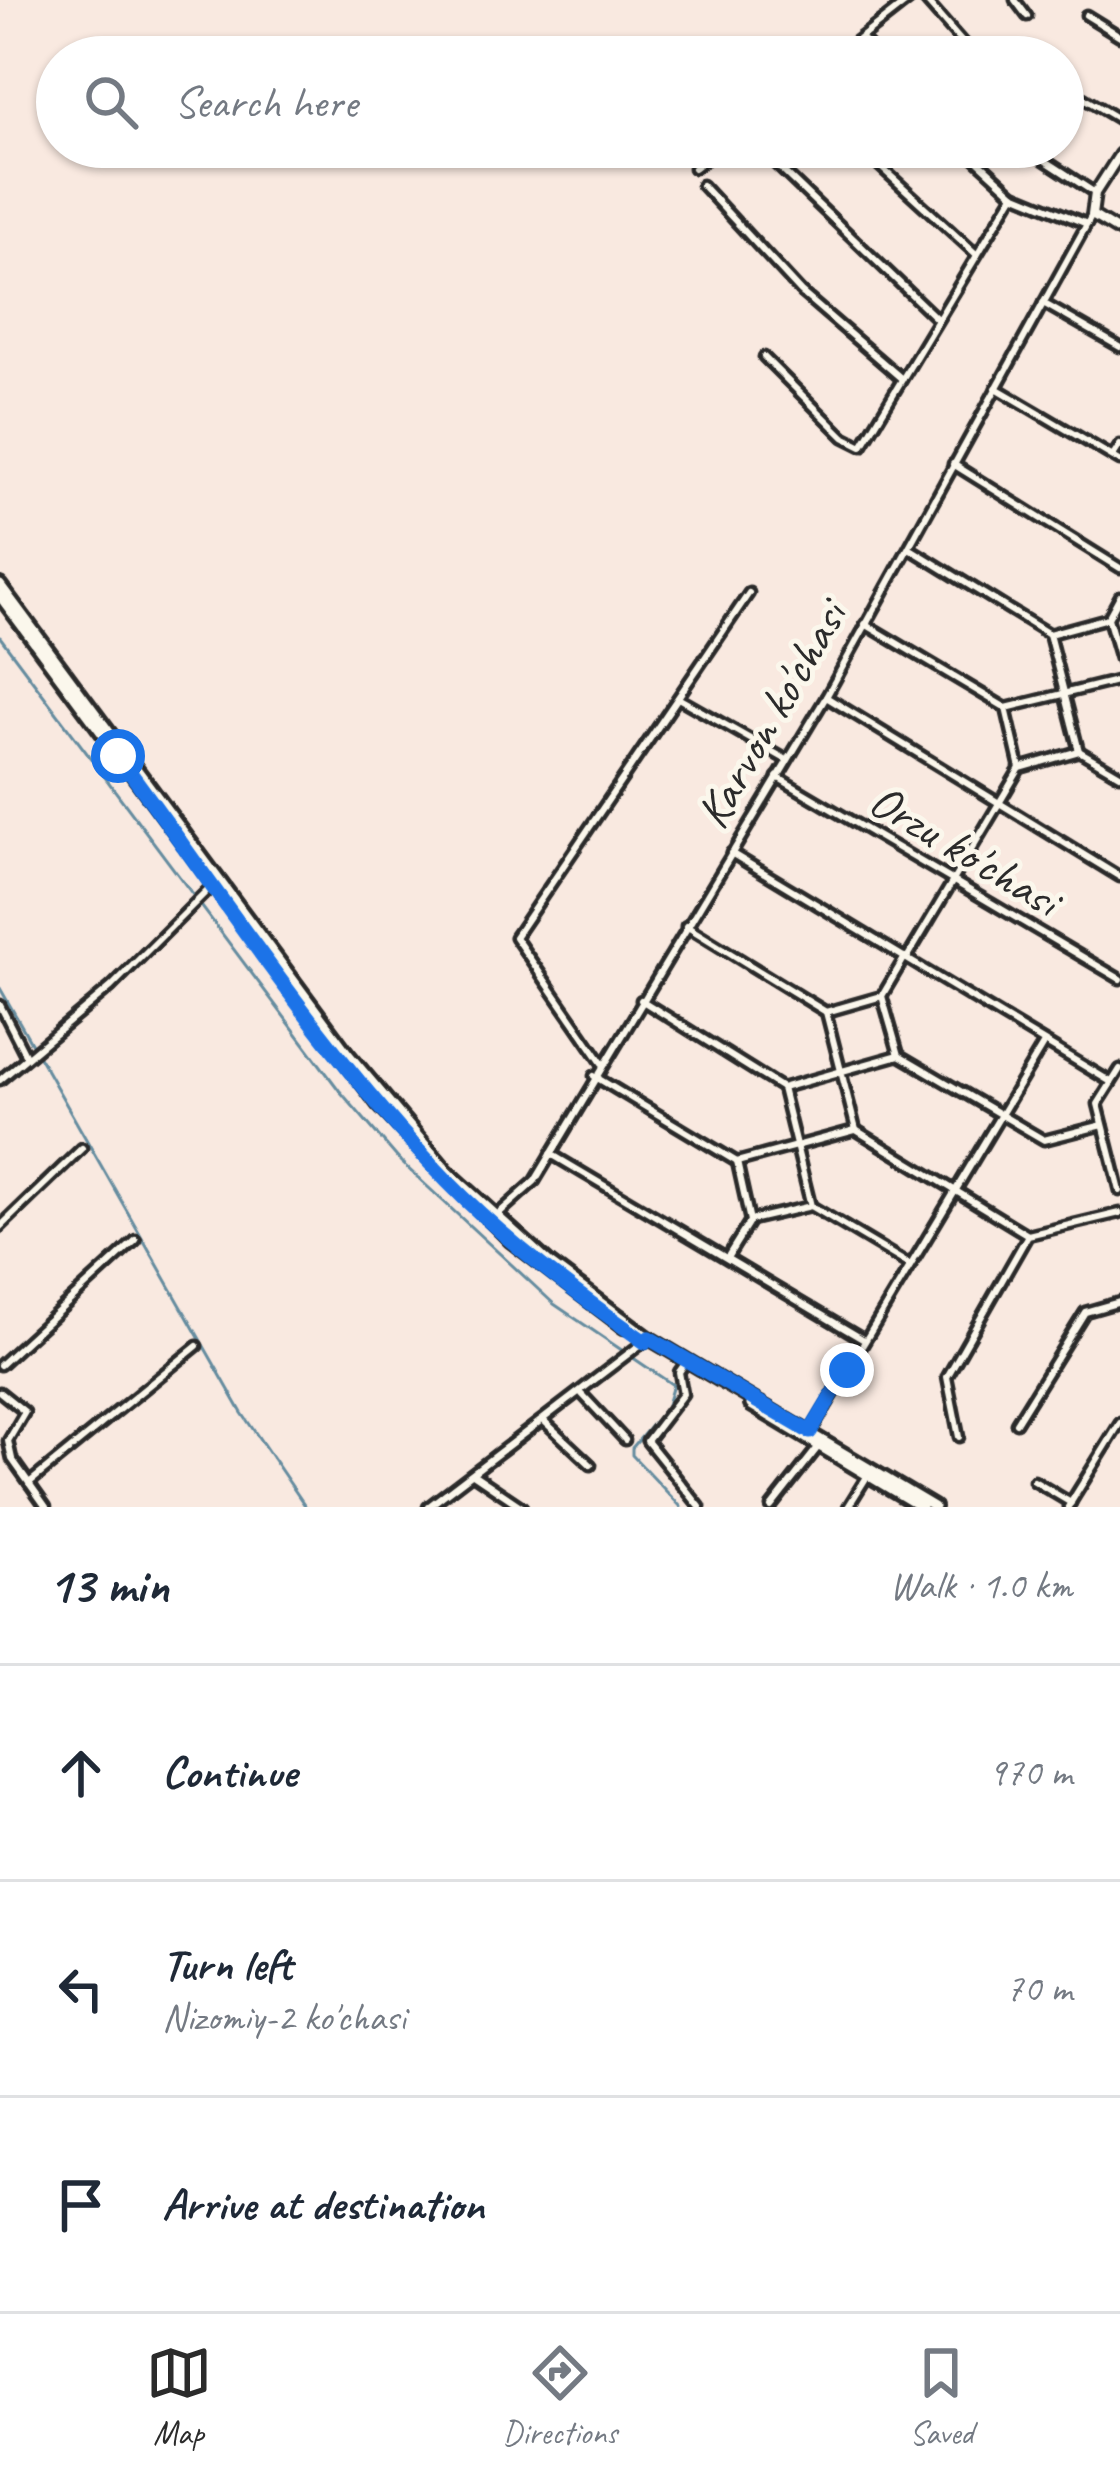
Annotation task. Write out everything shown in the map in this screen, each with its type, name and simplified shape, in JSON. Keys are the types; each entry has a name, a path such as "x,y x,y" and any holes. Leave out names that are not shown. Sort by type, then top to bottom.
{"main road":[{"path":"0,585 216,882"},
{"path":"0,596 402,1121 493,1218 647,1340 918,1506"},
{"path":"647,1340 934,1507"}],"street":[{"path":"864,36 909,0"},
{"path":"925,0 957,36"},
{"path":"1015,0 1027,16"},
{"path":"1086,15 1120,36"},
{"path":"1084,99 1120,120"},
{"name":"Karvon ko'chasi","path":"493,1218 535,1181 594,1076 826,698 1090,220 1095,193 1120,154"},
{"path":"780,168 937,319"},
{"path":"882,168 976,254"},
{"path":"986,168 1015,194 1120,232"},
{"path":"1057,168 1095,193"},
{"path":"702,185 801,292 902,379"},
{"path":"764,357 844,437 862,446 1015,194"},
{"path":"1043,303 1120,347"},
{"path":"995,388 1116,459 1120,445"},
{"path":"953,464 1120,568"},
{"path":"908,547 1048,634 1079,751"},
{"name":"Karvon ko'chasi","path":"602,1063 515,938 749,593"},
{"path":"1120,596 1108,618 1120,659"},
{"path":"1048,634 1108,618"},
{"path":"866,624 1006,708 1120,680"},
{"path":"678,698 787,760"},
{"path":"826,698 1120,878"},
{"path":"826,1012 882,996 999,804 1020,768 1006,708"},
{"path":"1020,768 1079,751 1120,775"},
{"name":"Orzu ko'chasi","path":"777,776 1120,980"},
{"path":"731,853 1112,1082"},
{"path":"0,1080 111,988 216,882"},
{"path":"686,926 826,1012 856,1130 1028,1235 1120,1213"},
{"path":"882,996 899,1055 998,1117 1044,1140 1103,1125"},
{"path":"640,1000 782,1088 899,1055"},
{"path":"0,1005 28,1054"},
{"path":"810,1432 1044,1043"},
{"path":"1120,1069 1098,1104 1120,1191"},
{"path":"594,1076 737,1162 750,1221 727,1258"},
{"path":"782,1088 812,1206 910,1265"},
{"path":"737,1162 856,1130"},
{"path":"0,1226 82,1148"},
{"path":"551,1154 865,1340"},
{"path":"750,1221 812,1206"},
{"path":"959,1437 947,1377 1028,1235"},
{"path":"0,1365 136,1240"},
{"path":"1016,1423 1085,1312 1120,1302"},
{"path":"428,1507 647,1340"},
{"path":"29,1483 196,1346"},
{"path":"684,1365 680,1372 683,1394 647,1441 700,1507"},
{"path":"0,1392 25,1412 8,1441 12,1459 46,1507"},
{"path":"581,1393 625,1440"},
{"path":"544,1421 591,1465"},
{"path":"1034,1481 1070,1505 1120,1423"},
{"path":"771,1507 819,1446"},
{"path":"473,1474 522,1507"},
{"path":"848,1507 868,1475"}],"waterway":[{"path":"0,637 339,1090 401,1162 554,1304 673,1385 666,1408 632,1448 632,1455 681,1507"},
{"path":"0,988 242,1413 306,1507"}],"route":[{"path":"118,756 378,1104 451,1185 542,1267 645,1342 649,1338 810,1432 847,1370"}]}
